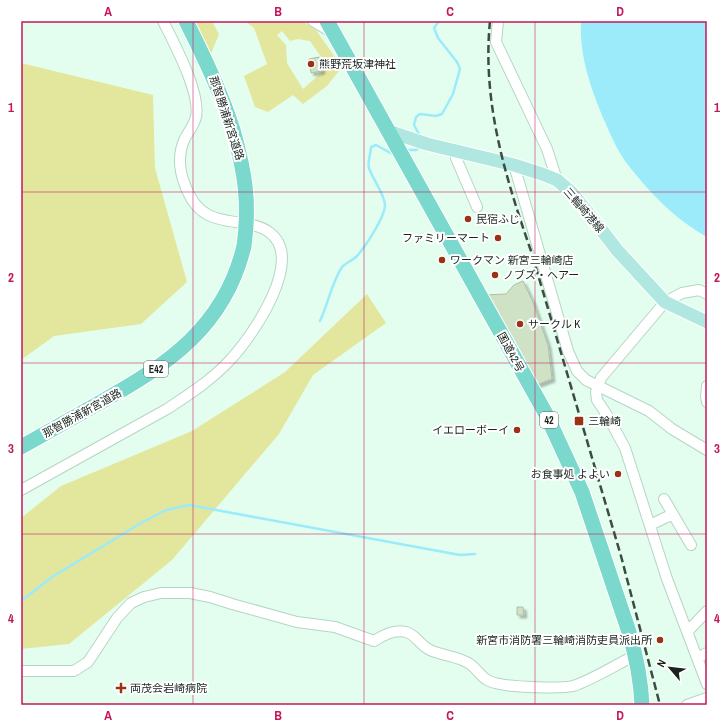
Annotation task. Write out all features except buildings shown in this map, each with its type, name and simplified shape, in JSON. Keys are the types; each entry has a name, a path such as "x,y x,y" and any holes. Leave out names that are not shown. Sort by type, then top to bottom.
{"highway":[{"name":"那智勝浦新宮道路","path":"21,447 126,388 158,367 185,346 210,319 220,305 236,276 244,246 247,208 246,186 241,158 225,106 209,65 186,21"},
{"name":"国道42号","path":"331,27 546,414 561,446 582,492 636,655 642,705"}],"main road":[{"name":"三輪崎港線","path":"388,131 427,144 514,165 557,180 572,193 617,250 665,302 707,322"}],"street":[{"path":"21,490 167,409 195,390 231,359 264,313 277,284 282,258 276,238 258,225 220,220 210,216 192,201 187,192 181,172 181,150 185,139 194,124 197,105 194,91 180,56 163,21"},
{"path":"313,21 331,27"},
{"path":"498,21 496,42 547,149 557,180"},
{"path":"456,151 456,158 477,207"},
{"path":"514,165 568,351 577,371 586,380 649,411 672,429 707,450"},
{"path":"707,294 699,290 682,293 665,302 601,378 596,392 597,400 625,448 667,579 707,684"},
{"path":"707,386 707,402"},
{"path":"664,499 691,545"},
{"path":"650,525 673,514"},
{"path":"21,671 74,671 88,662 117,618 131,604 144,597 161,593 190,593 210,596 232,604 297,622 335,626 374,641 382,636 394,632 406,632 411,634 421,645 430,650 465,661 485,679 500,684 528,687 571,686 636,655"},
{"path":"688,631 707,611"},
{"path":"697,658 707,653"},
{"path":"687,705 707,698"}],"green space":[{"path":"193,21 215,21 213,23 219,34 210,56"},
{"path":"245,21 302,21 316,30 342,67 327,86 303,104 293,95 268,112 255,107 244,76 267,64 254,28","holes":["282,31 290,41 298,39 310,41 328,67 303,89 287,63 286,45 277,35"]},
{"path":"21,63 153,95 155,168 187,282 141,324 54,336 21,360"},
{"path":"367,294 386,323 313,375 279,434 172,560 69,644 21,649 21,518 61,486 192,431 285,372"}],"water":[{"path":"581,21 707,21 707,237 684,222 662,204 643,183 620,153 602,116 592,90 582,49"}],"waterway":[{"path":"420,136 414,125 416,117 420,114 436,116 442,114 453,94 460,69 457,62 438,38 434,28 439,21"},
{"path":"320,321 342,267 357,256 374,232 382,217 385,205 383,196 369,166 371,147 376,145 394,155"},
{"path":"404,150 416,150 419,148 419,145"},
{"path":"21,601 52,577 141,523 166,510 189,505 460,555 475,554"}],"railway":[{"path":"490,21 488,51 489,81 504,167 531,251 621,556 660,705"}],"place":[{"name":"熊野荒坂津神社","path":"311,64"},
{"name":"民宿ふじ","path":"468,219"},
{"name":"ファミリーマート","path":"498,238"},
{"name":"ワークマン 新宮三輪崎店","path":"442,260"},
{"name":"ノブズ・ヘアー","path":"495,275"},
{"name":"サークル K","path":"520,324"},
{"name":"三輪崎","path":"579,421"},
{"name":"イエローボーイ","path":"517,430"},
{"name":"お食事処 よよい","path":"618,474"},
{"name":"新宮市消防署三輪崎消防吏員派出所","path":"660,640"},
{"name":"両茂会岩崎病院","path":"121,688"}]}
